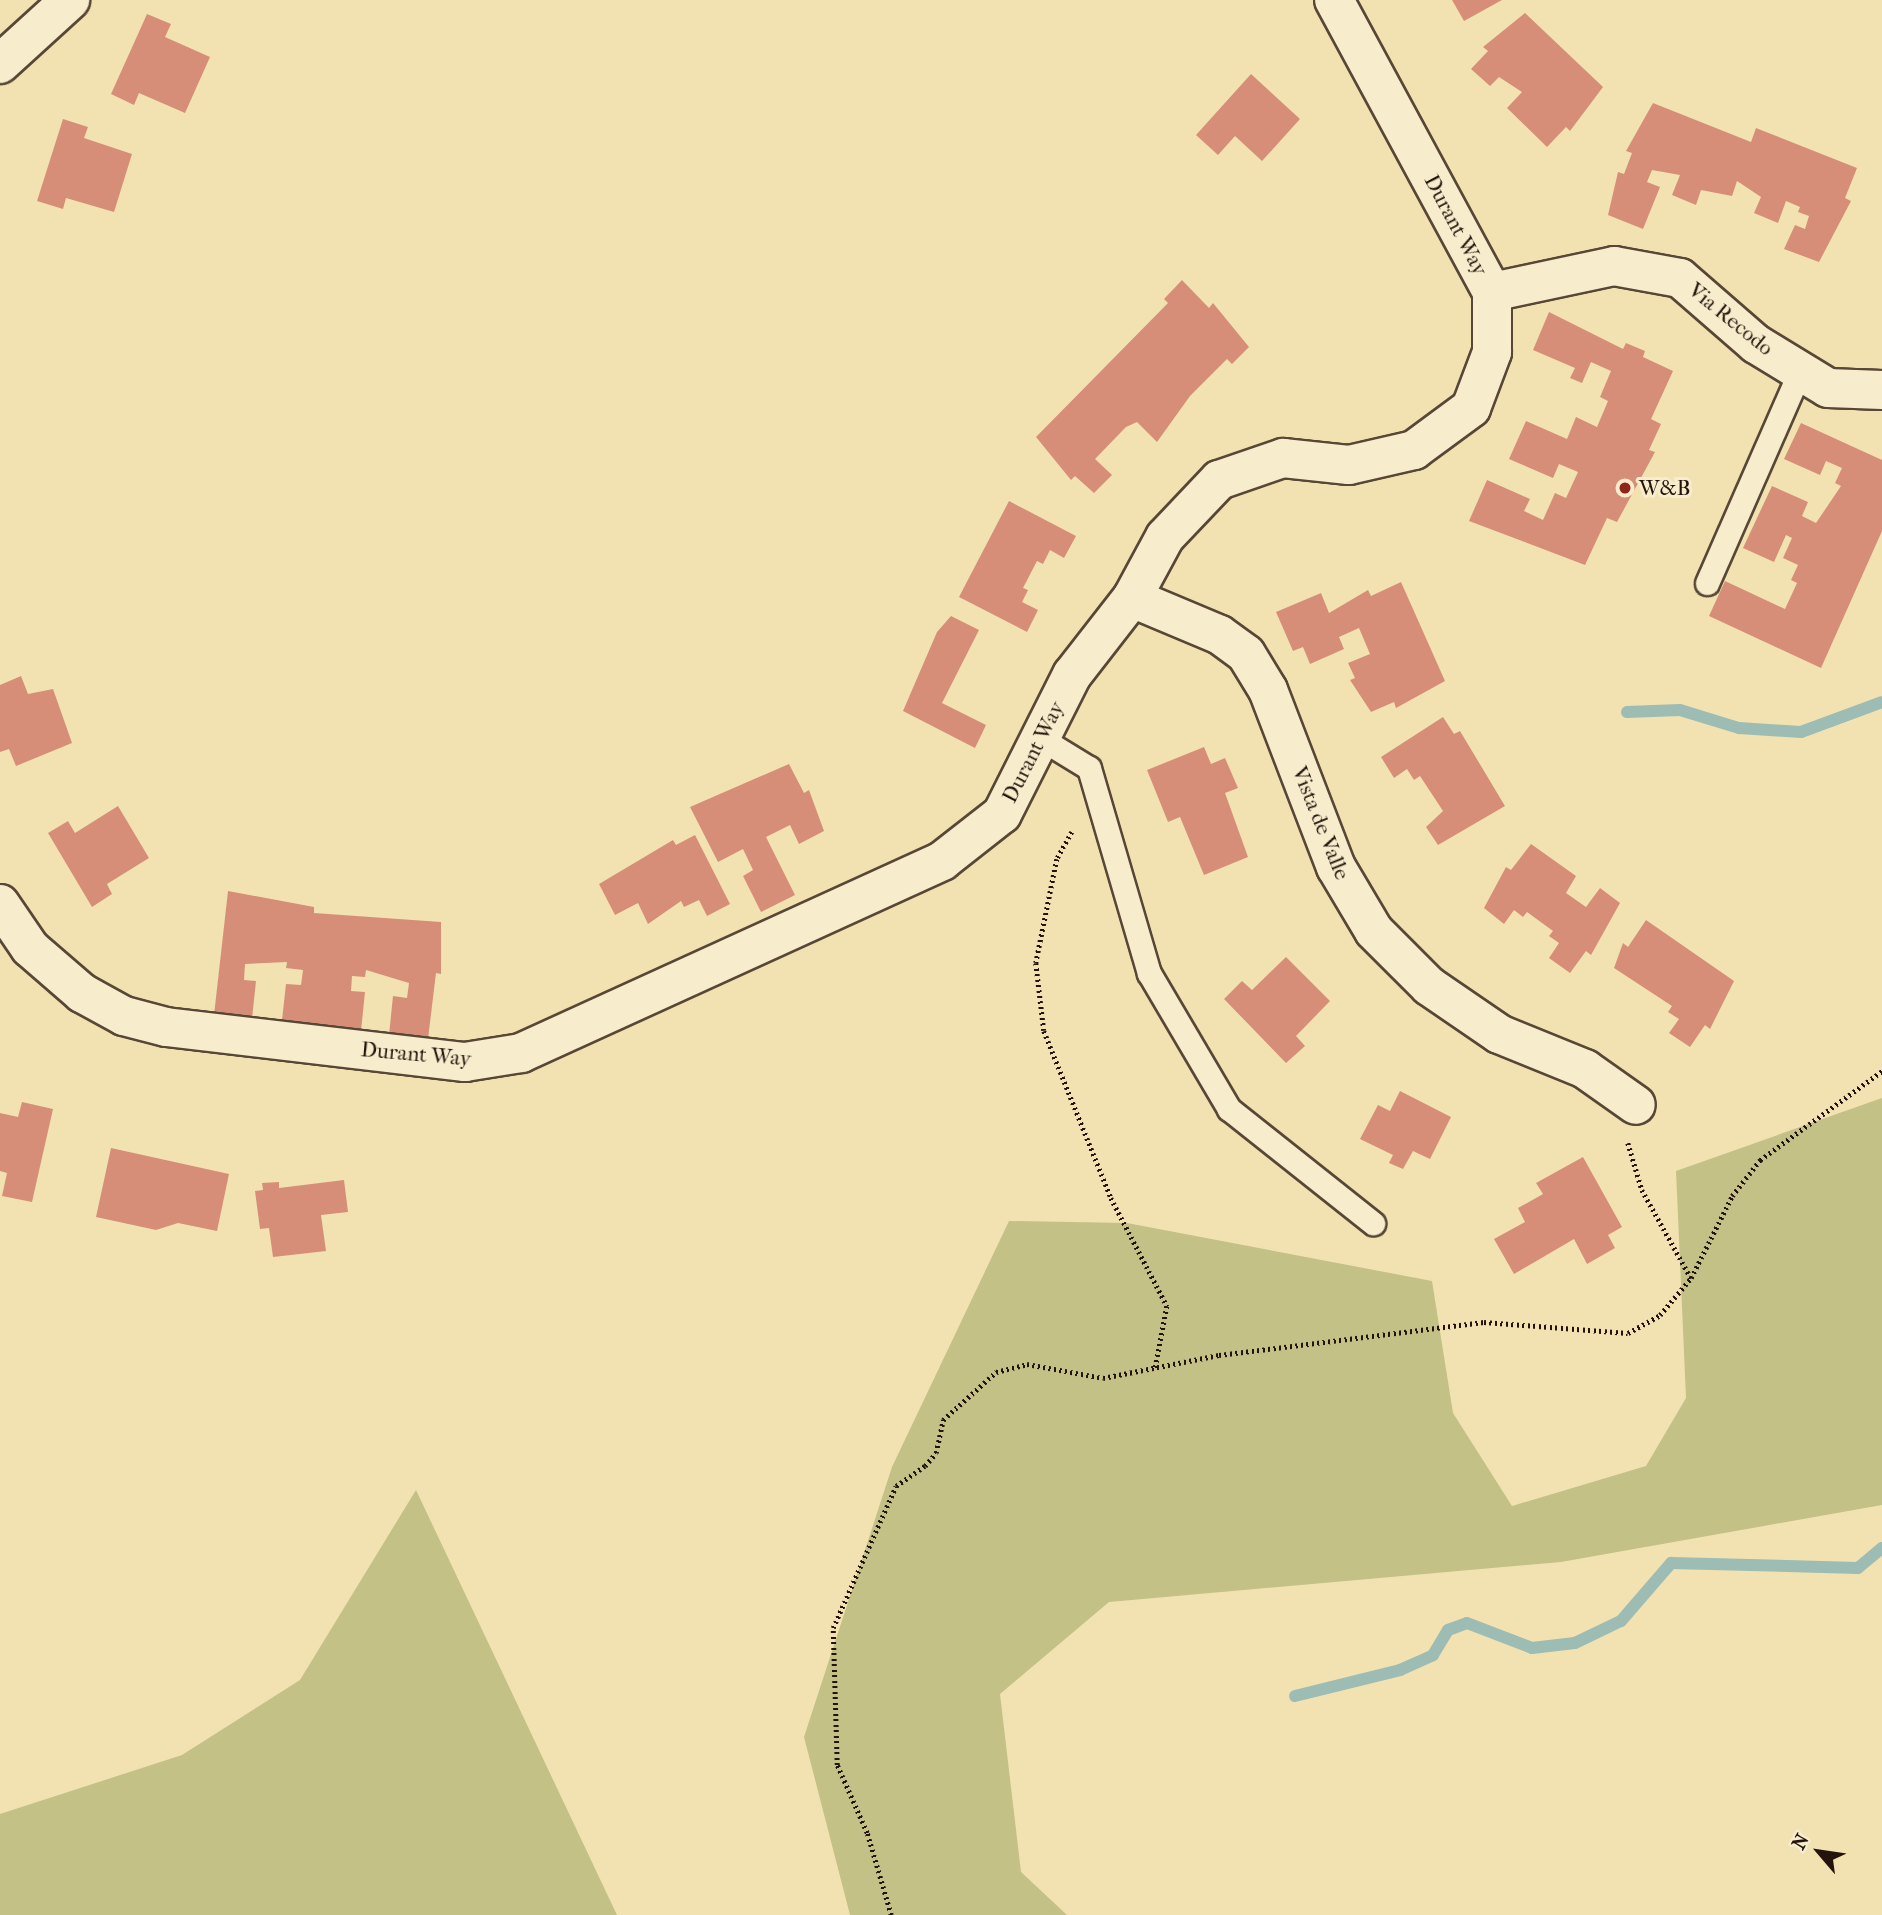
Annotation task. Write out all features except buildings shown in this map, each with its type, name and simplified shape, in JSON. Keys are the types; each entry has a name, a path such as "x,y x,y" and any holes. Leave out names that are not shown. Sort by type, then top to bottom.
{"street":[{"path":"0,64 70,0"},
{"name":"Durant Way","path":"0,904 30,948 82,993 124,1016 166,1027 465,1062 522,1053 942,860 1002,814 1072,675 1132,598 1165,537 1219,481 1283,458 1349,465 1414,450 1471,408 1492,352 1492,292 1335,0"},
{"name":"Via Recodo","path":"1492,292 1614,266 1680,278 1756,344 1828,388 1882,390"},
{"name":"Vista de Valle","path":"1132,598 1220,635 1246,654 1268,690 1336,867 1374,931 1429,986 1500,1034 1585,1069 1636,1105"}],"lane":[{"path":"1707,583 1800,371"},
{"path":"1040,738 1089,768 1149,973 1229,1109 1373,1223"}],"path":[{"path":"1096,788 1057,859 1035,963 1044,1031 1071,1104 1167,1306 1155,1370"},
{"path":"891,1915 867,1833 837,1765 832,1667 836,1615 896,1486 936,1453 943,1420 1006,1364 1103,1378 1155,1370 1219,1355 1484,1322 1628,1333 1660,1315 1691,1278 1732,1196 1760,1160 1882,1071"},
{"path":"1636,1105 1626,1150 1691,1278"}],"shaded area":[{"path":"1882,1098 1882,1505 1561,1562 1109,1602 1000,1694 1021,1872 1067,1915 850,1915 804,1737 892,1467 1009,1221 1127,1223 1432,1281 1453,1413 1512,1506 1646,1466 1686,1398 1676,1171"},
{"path":"416,1490 617,1915 0,1915 0,1814 182,1755 300,1680"}],"waterway":[{"path":"1627,712 1680,710 1739,728 1801,732 1882,702"},
{"path":"1295,1696 1400,1670 1433,1655 1448,1630 1467,1623 1532,1648 1575,1643 1621,1621 1671,1563 1858,1568 1882,1548"}],"place":[{"name":"W&B","path":"1625,488"}]}
